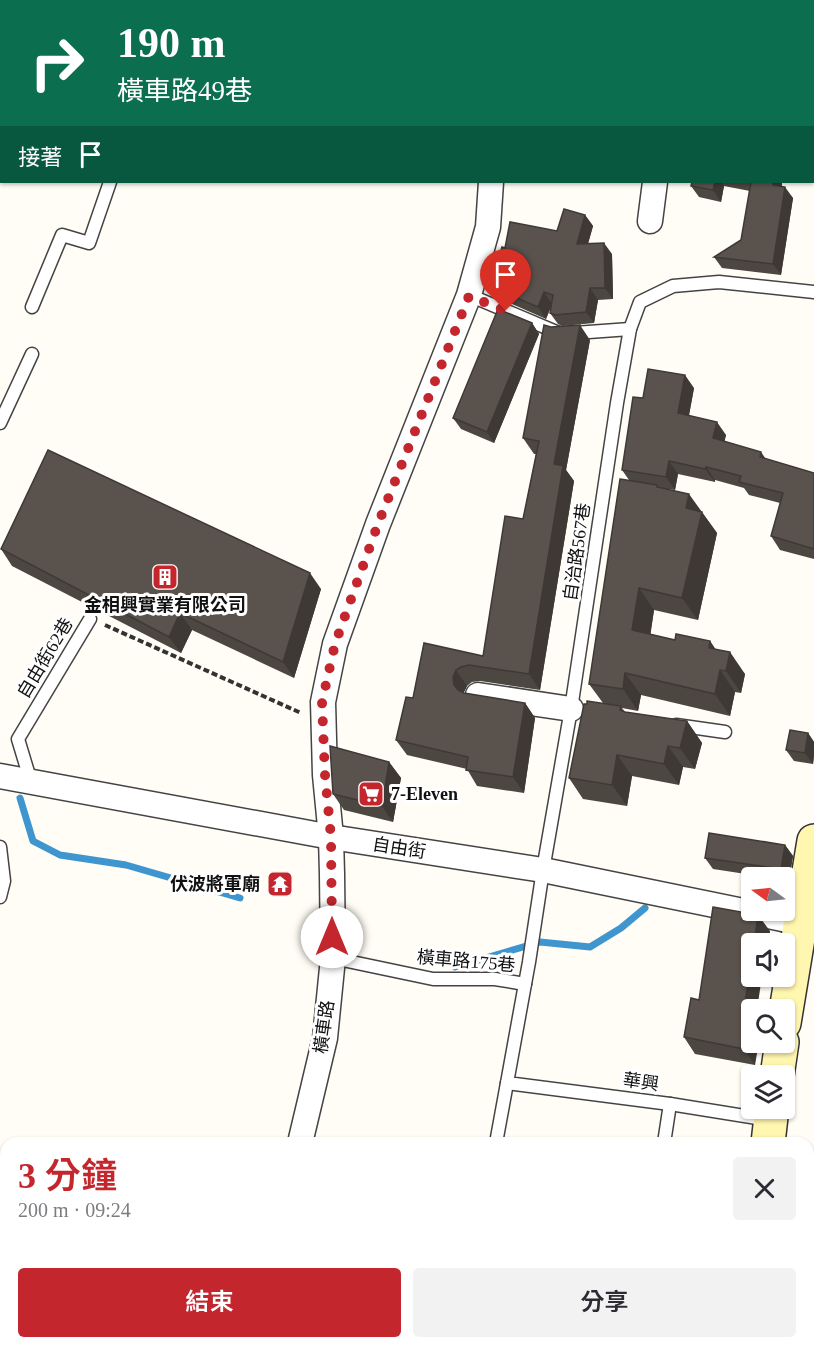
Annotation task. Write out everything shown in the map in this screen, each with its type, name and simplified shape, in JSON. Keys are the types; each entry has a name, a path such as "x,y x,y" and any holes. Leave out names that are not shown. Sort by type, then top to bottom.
{"street":[{"name":"橫車路","path":"301,1137 325,1038 333,958 331,837 325,775 322,702 335,644 378,524 469,296 488,227 491,183"},
{"path":"650,221 656,183"},
{"path":"478,695 577,710"},
{"name":"自由街","path":"0,776 331,837 543,870 798,924"},
{"path":"787,999 798,924 814,840"}],"lane":[{"path":"32,307 62,235 89,243 110,183"},
{"name":"自治路567巷","path":"525,984 536,926 543,870 577,710 610,488 616,413 630,329 640,302 673,286 718,282 814,292"},
{"path":"469,296 561,334 630,329"},
{"path":"0,423 32,354"},
{"name":"自由街62巷","path":"31,782 18,739 90,619"},
{"path":"666,723 725,732"},
{"path":"0,847 4,881 0,897"},
{"name":"橫車路175巷","path":"333,958 433,979 495,979 525,984"},
{"path":"497,1137 525,984"},
{"name":"華興","path":"507,1083 670,1104 770,1124"},
{"path":"665,1137 670,1104"}],"path":[{"path":"90,619 323,723"}],"building":[{"path":"692,183 715,183 713,190 691,186"},
{"path":"751,183 773,183 773,185 785,187 773,264 714,257 741,240"},
{"path":"564,209 585,215 577,244 604,243 605,288 590,288 586,312 555,315 550,313 553,295 544,292 538,307 505,293 511,278 494,273 502,247 505,248 510,222 557,231"},
{"path":"498,309 532,323 487,432 453,418"},
{"path":"544,325 551,327 580,325 554,464 563,466 529,674 469,665 456,670 453,677 454,685 464,693 525,703 513,777 466,770 468,757 396,740 406,697 413,698 424,643 483,656 505,516 523,519 539,441 523,438"},
{"path":"648,369 685,375 678,413 717,422 713,438 761,452 760,457 814,473 814,549 771,536 783,493 739,482 741,476 669,461 666,477 622,470 633,397 643,398"},
{"name":"金相興實業有限公司","path":"48,450 310,573 283,662 180,613 169,637 1,549"},
{"path":"620,479 657,485 657,487 689,494 686,508 702,512 682,598 639,588 632,630 675,640 676,634 710,641 709,648 730,652 726,671 720,670 715,694 625,673 623,689 589,684"},
{"path":"587,701 621,706 620,710 625,712 687,721 680,748 668,746 664,764 617,755 612,785 569,778 584,704 587,704"},
{"path":"790,730 808,733 805,753 786,750"},
{"path":"330,746 389,762 382,806 333,794"},
{"path":"709,833 785,845 781,867 705,858"},
{"path":"713,907 741,912 741,921 757,921 756,933 741,933 741,987 747,987 745,999 741,999 741,1048 684,1037 691,998 699,1000"}],"waterway":[{"path":"20,798 33,841 60,855 126,865 240,898"},
{"path":"455,967 540,942 590,947 621,928 645,908"}],"place":[{"name":"金相興實業有限公司","path":"165,577"},
{"name":"7-Eleven","path":"371,794"},
{"name":"伏波將軍廟","path":"280,884"}],"route":[{"path":"332,937 331,837 325,775 322,702 335,644 378,524 469,296 506,311"}]}
